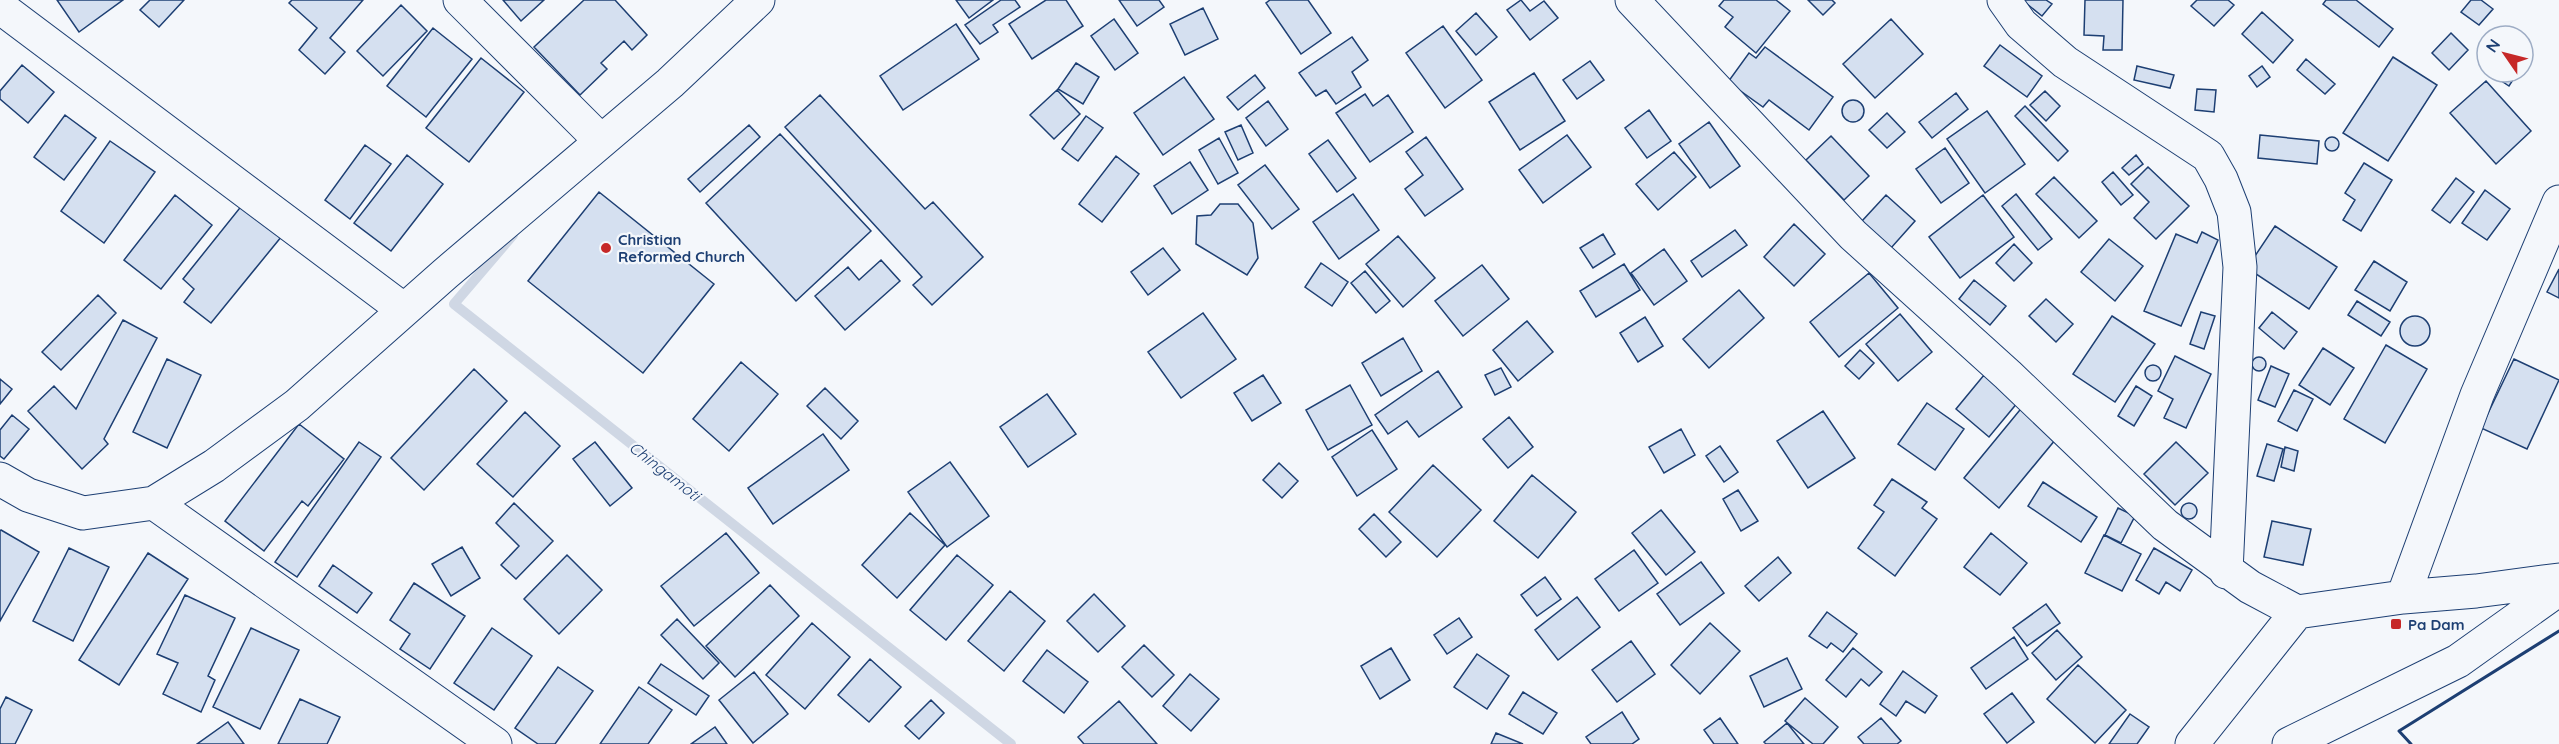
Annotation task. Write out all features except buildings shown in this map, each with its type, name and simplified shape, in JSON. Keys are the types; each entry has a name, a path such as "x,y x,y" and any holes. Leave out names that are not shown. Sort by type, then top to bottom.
{"street":[{"path":"460,0 600,140"},
{"path":"0,479 27,495 83,513 154,503 214,466 297,405 600,140 670,82 758,0"},
{"path":"1632,0 1853,235 2008,375 2165,525 2226,572 2296,612 2403,597 2476,591 2559,580"},
{"path":"2004,0 2021,24 2065,62 2208,156 2234,212 2240,267 2226,572"},
{"path":"0,7 404,310"},
{"path":"2403,597 2477,395 2559,202"},
{"path":"154,503 495,744"},
{"path":"2289,744 2458,661 2559,589"},
{"path":"2192,744 2296,612"}],"waterway":[{"name":"Chingamoti","path":"513,235 454,304 1011,744"}],"wall":[{"path":"2411,744 2399,731 2559,631"}],"place":[{"name":"Christian Reformed Church","path":"606,248"},
{"name":"Pa Dam","path":"2396,624"}]}
